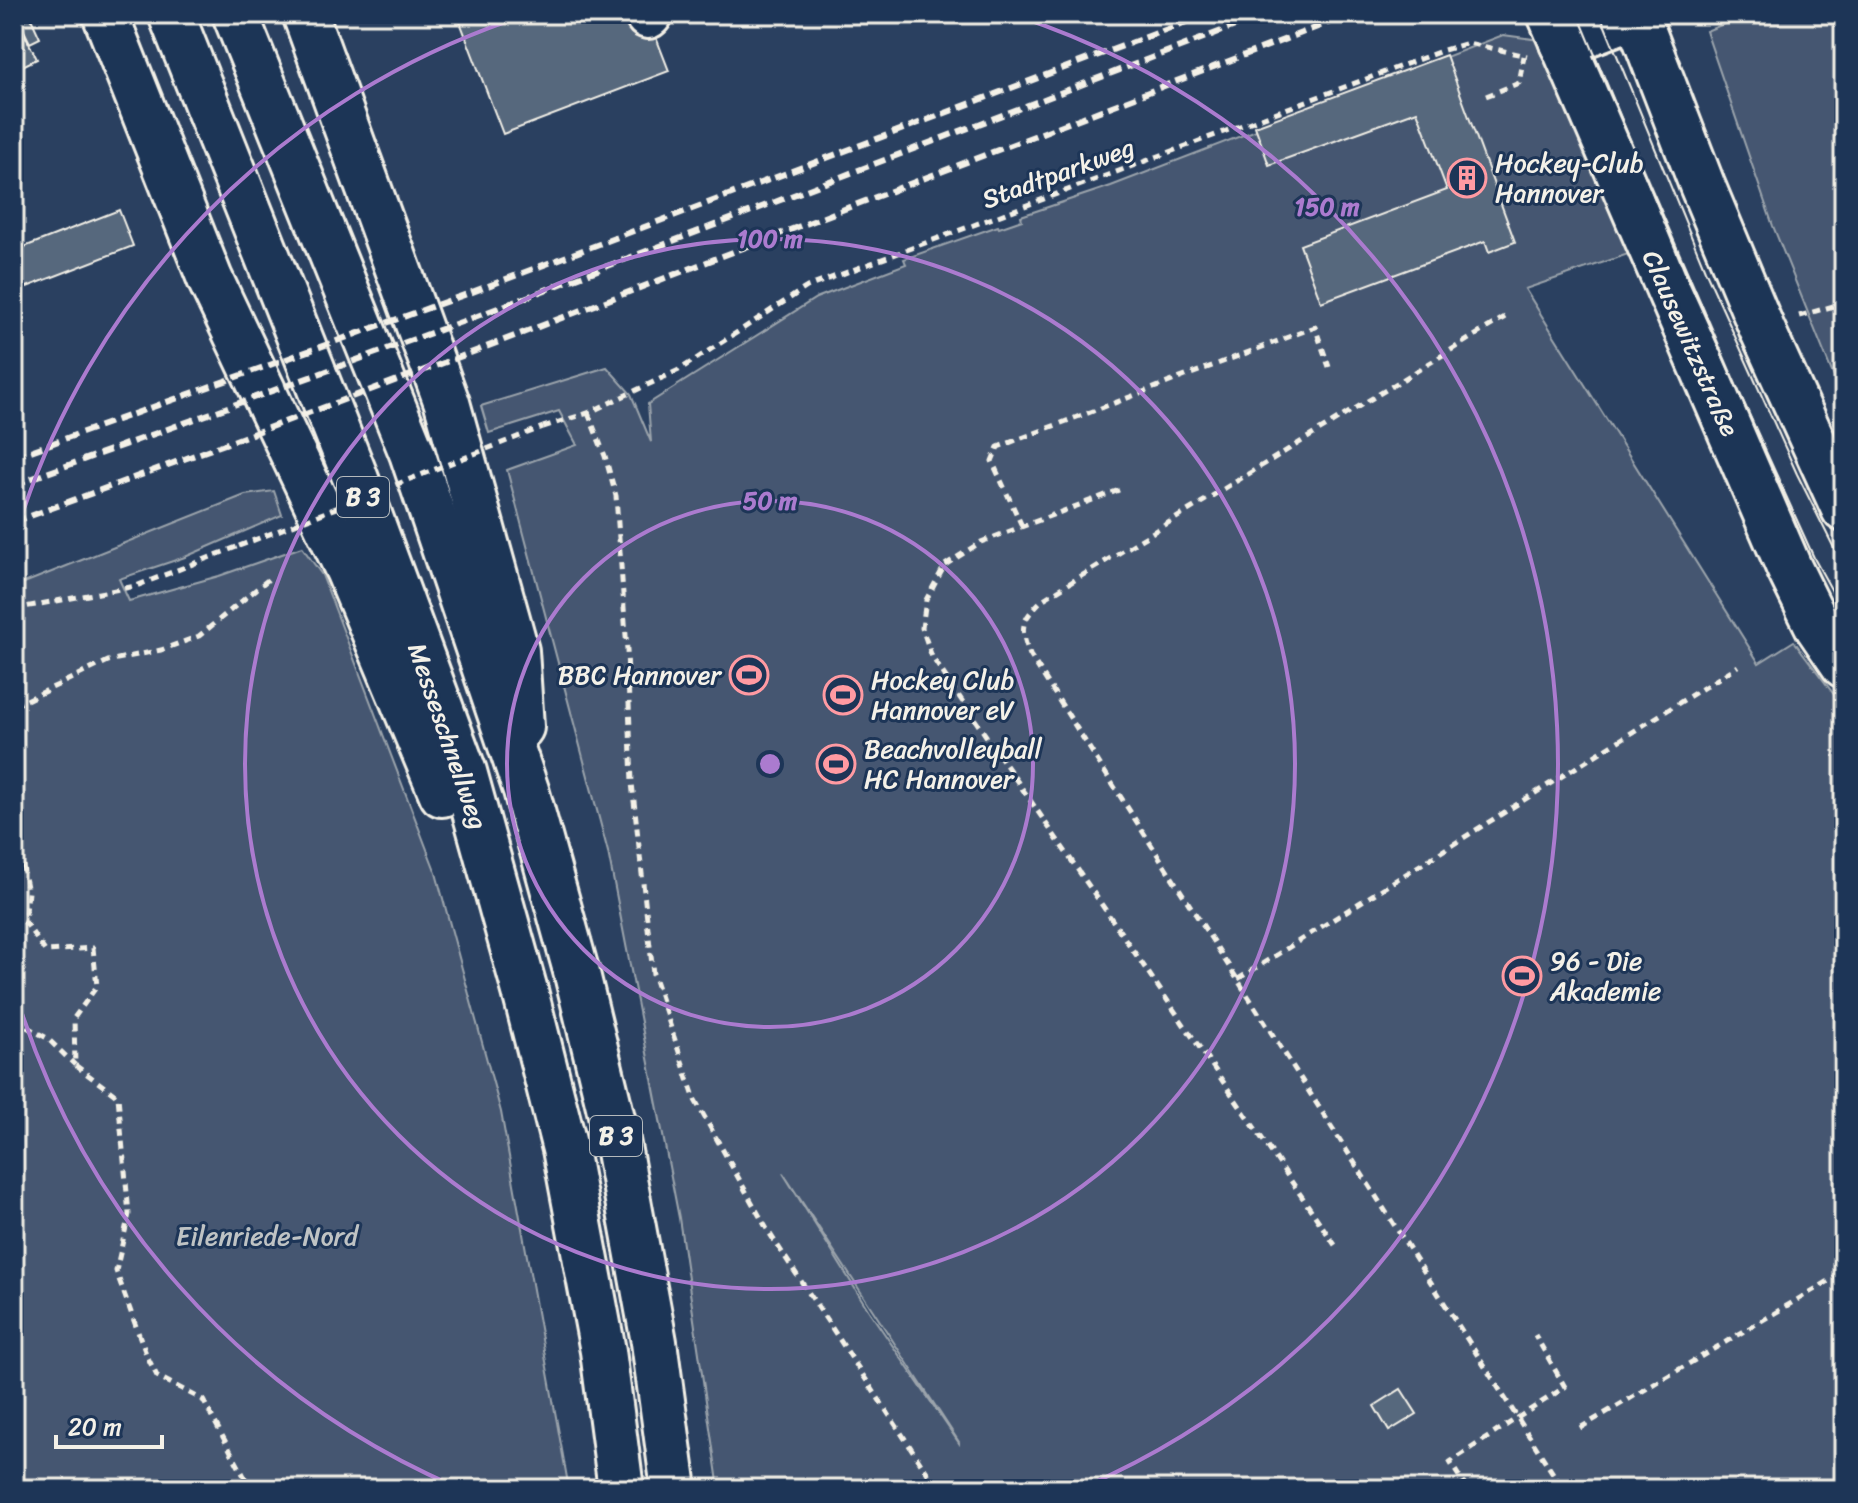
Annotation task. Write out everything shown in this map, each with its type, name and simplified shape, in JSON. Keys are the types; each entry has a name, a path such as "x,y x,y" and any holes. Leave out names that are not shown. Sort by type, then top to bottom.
{"main road":[{"path":"105,14 210,279 348,570 525,991"},
{"name":"Messeschnellweg","path":"171,14 354,474 464,772 565,1149 601,1335 621,1489"},
{"name":"B 3","path":"235,14 412,453 526,790 577,974 616,1135 654,1342 674,1489"},
{"path":"305,14 447,403 516,651 526,790"},
{"path":"1545,38 1637,14 1720,228 1844,509"},
{"name":"Clausewitzstraße","path":"1545,38 1790,570 1818,627 1844,665"}],"path":[{"path":"1486,96 1519,83 1545,38"},
{"name":"Stadtparkweg","path":"14,609 136,586 543,427 588,413 679,370 807,287 1444,50 1468,43 1545,38"},
{"path":"1505,317 1042,600 1026,616 1022,633 1030,655 1563,1489"},
{"path":"1022,526 992,461 998,447 1315,327 1329,367"},
{"path":"588,413 616,496 627,650 632,783 653,974 695,1100 768,1231 938,1489"},
{"path":"1119,490 981,542 945,565 926,600 922,628 932,657 1335,1245"},
{"path":"14,706 108,661 161,650 199,636 270,578"},
{"path":"1238,979 1738,666"},
{"path":"14,824 28,892 25,922 45,951 93,948 97,986 74,1018 75,1065"},
{"path":"14,1020 47,1038 75,1065 118,1097 129,1214 116,1271 157,1376 203,1400 251,1489"},
{"path":"1580,1428 1844,1272"},
{"path":"1467,1489 1450,1462 1565,1387 1535,1335"}],"green space":[{"path":"1749,14 1844,14 1844,402 1773,226 1706,31"},
{"path":"1503,35 1562,43 1649,247 1525,289 1759,663 1794,641 1844,708 1844,1489 719,1489 679,1218 608,852 507,470 577,445 559,411 489,433 481,406 607,367 631,394 651,442 648,404 816,298 906,264 904,259 1022,220 1021,216 1111,186","holes":["783,1173 959,1443 869,1311"]},
{"name":"Eilenriede-Nord","path":"274,491 282,515 185,557 119,579 129,601 219,576 302,547 322,575 436,873 501,1112 569,1489 14,1489 14,587 245,495"}],"building":[{"path":"14,14 37,59 14,70"},
{"path":"16,14 29,14 40,38 30,43"},
{"path":"457,14 647,14 669,71 503,134"},
{"name":"Hockey-Club Hannover","path":"1446,55 1515,242 1489,252 1485,241 1321,302 1300,245 1447,190 1417,111 1269,165 1255,126"},
{"path":"119,210 133,246 14,292 14,251"},
{"path":"1401,1389 1417,1414 1389,1431 1374,1406"}],"tram line":[{"path":"1578,14 1687,277 1815,560 1844,613"},
{"path":"1600,14 1705,270 1797,474 1844,568"}],"railway":[{"path":"14,457 467,294 1207,14"},
{"path":"14,485 472,318 1266,14"},
{"path":"14,522 473,352 1351,14"}],"place":[{"name":"Hockey-Club Hannover","path":"1467,178"},
{"name":"BBC Hannover","path":"749,675"},
{"name":"Hockey Club Hannover eV","path":"843,695"},
{"name":"Beachvolleyball HC Hannover","path":"836,764"},
{"name":"96 - Die Akademie","path":"1522,976"}]}
